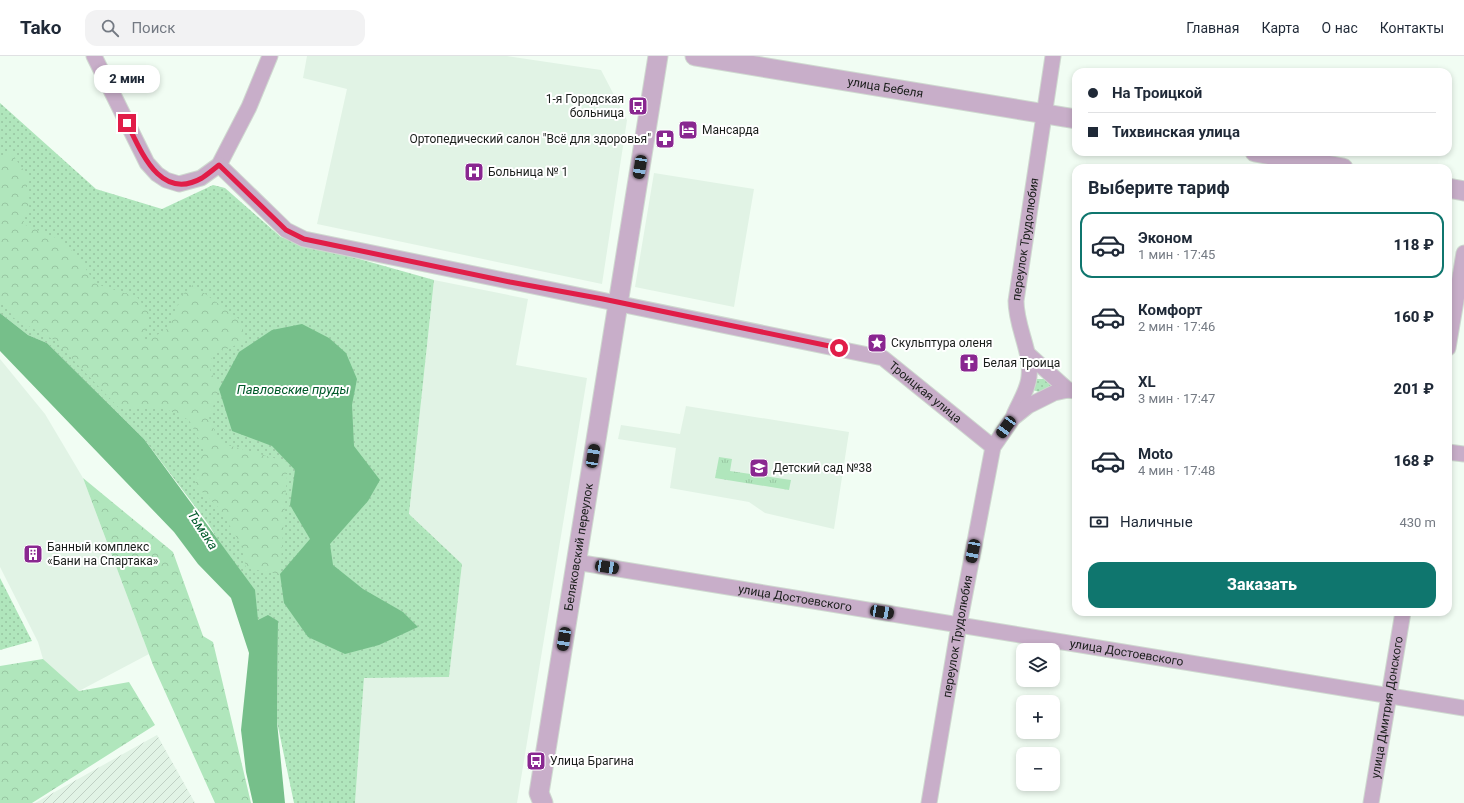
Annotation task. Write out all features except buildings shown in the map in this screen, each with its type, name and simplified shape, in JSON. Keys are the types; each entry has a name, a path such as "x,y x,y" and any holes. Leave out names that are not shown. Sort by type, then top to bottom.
{"street":[{"path":"94,56 147,163 157,174 166,180 179,184 191,182 201,178 219,165 248,107 270,56"},
{"name":"Беляковский переулок","path":"540,801 576,562 658,56"},
{"name":"улица Бебеля","path":"695,56 1072,118"},
{"name":"переулок Трудолюбия","path":"1013,418 1029,378 1028,354 1016,315 1016,301 1053,56"},
{"path":"1277,156 1321,164"},
{"name":"Троицкая улица","path":"219,165 286,230 304,239 510,282 618,302 883,358 993,446"},
{"path":"1452,189 1464,191"},
{"path":"1452,324 1464,253"},
{"path":"1028,354 1072,390"},
{"path":"993,446 1013,418 1037,400 1072,390"},
{"name":"переулок Трудолюбия","path":"929,803 959,625 993,446"},
{"path":"1452,452 1464,454"},
{"name":"улица Достоевского","path":"576,562 1464,708"},
{"name":"улица Дмитрия Донского","path":"1371,803 1403,616"}],"shaded area":[{"name":"Больница № 1","path":"307,56 507,56 601,70 627,120 602,284 317,224 347,89 303,78"},
{"path":"654,173 754,189 734,307 635,287"},
{"path":"434,280 528,299 516,365 587,378 517,803 355,803 364,678 449,677 462,564 409,514"},
{"path":"0,359 45,414 83,478 149,654 79,691 43,659 38,642 0,567"},
{"name":"Детский сад №38","path":"686,406 849,432 834,529 765,513 749,502 670,488 676,448 618,439 621,425 680,434"},
{"path":"157,735 195,803 35,803"}],"green space":[{"path":"0,103 96,189 162,209 213,185 225,188 281,237 434,280 409,514 462,564 449,677 364,678 355,803 294,803 277,722 278,621 258,620 209,525 144,439 47,343 28,335 0,313"},
{"path":"10,151 29,178 25,189 30,200 23,224 56,238 75,253 96,284 137,297 149,313 143,343 169,328 181,296 193,285 239,319 246,341 212,355 210,373 221,384 209,418 220,443 288,462 280,574 246,568 241,545 220,509 195,485 204,449 189,420 164,408 120,409 54,340 12,317 9,308 0,303 0,161"},
{"path":"1035,379 1045,379 1055,388 1042,393 1030,389"},
{"path":"719,457 732,459 730,471 791,480 789,490 715,478"},
{"path":"83,478 173,552 203,636 213,642 251,803 215,803 153,665"},
{"path":"0,578 32,641 0,650"},
{"path":"43,659 79,691 129,682 155,725 32,803 0,803 0,666"}],"water":[{"name":"Тьмака","path":"0,313 28,335 47,343 144,439 255,590 258,620 268,615 278,621 277,722 285,803 253,803 246,772 241,730 249,653 231,598 198,564 174,532 0,351"},
{"name":"Павловские пруды","path":"302,324 329,338 346,353 357,379 352,405 354,446 380,480 368,501 330,544 333,565 363,589 403,612 418,627 379,645 345,654 308,637 284,603 280,574 310,539 290,505 295,470 272,446 232,431 219,389 239,352 272,330"}],"place":[{"name":"1-я Городская больница","path":"638,106"},
{"name":"Мансарда","path":"688,130"},
{"name":"Ортопедический салон \"Всё для здоровья\"","path":"665,139"},
{"name":"Больница № 1","path":"474,172"},
{"name":"Скульптура оленя","path":"877,343"},
{"name":"Белая Троица","path":"969,363"},
{"name":"Детский сад №38","path":"759,468"},
{"name":"Банный комплекс «Бани на Спартака»","path":"33,554"},
{"name":"Улица Брагина","path":"536,761"}],"route":[{"path":"127,123 147,163 157,174 166,180 179,184 191,182 201,178 219,165 286,230 304,239 839,348"}]}
